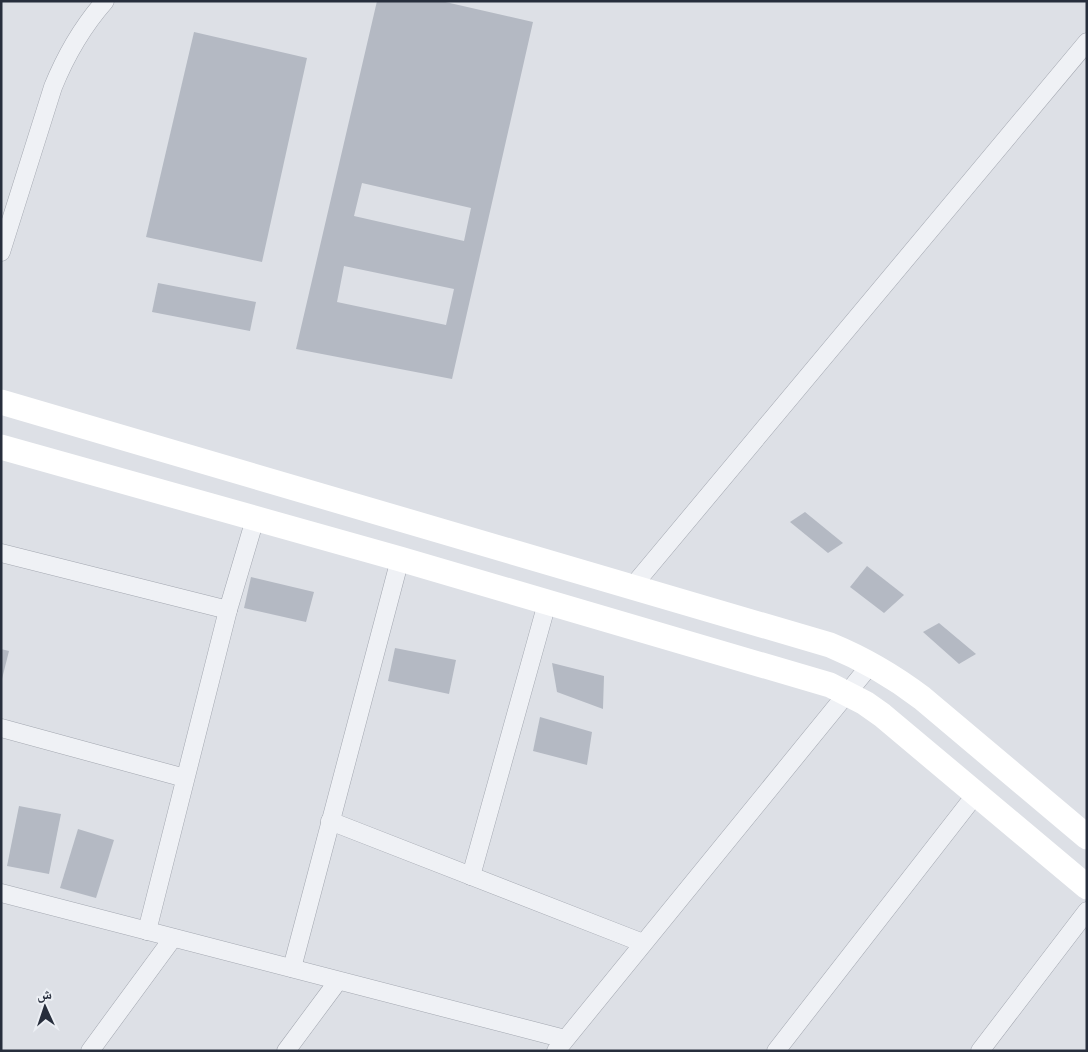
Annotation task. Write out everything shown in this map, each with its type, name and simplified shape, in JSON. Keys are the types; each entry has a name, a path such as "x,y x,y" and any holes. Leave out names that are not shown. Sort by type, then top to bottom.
{"street":[{"path":"1,252 52,87 63,62 77,38 105,1"},
{"path":"632,587 1087,42"},
{"path":"1,402 830,646 871,664 898,679 1087,837"},
{"path":"1,447 400,559 814,680 846,692 882,715 1087,887"},
{"path":"147,931 228,610 254,519"},
{"path":"1,553 228,610"},
{"path":"292,968 400,559"},
{"path":"471,876 547,603"},
{"path":"1,893 292,968 561,1045 846,692 871,664"},
{"path":"1,728 185,778"},
{"path":"776,1051 976,794"},
{"path":"330,820 643,944"},
{"path":"980,1051 1087,911"},
{"path":"90,1051 173,938"},
{"path":"286,1051 338,981"}],"building":[{"path":"377,1 441,1 533,22 452,379 296,349","holes":["362,183 471,208 464,241 354,216","344,266 454,289 446,325 337,302"]},
{"path":"194,32 307,58 262,262 146,237"},
{"path":"158,283 256,302 250,331 152,312"},
{"path":"805,512 843,543 828,553 790,522"},
{"path":"867,566 904,595 884,613 850,587"},
{"path":"251,577 314,592 306,622 244,608"},
{"path":"939,623 976,654 959,664 923,632"},
{"path":"395,648 456,660 449,694 388,681"},
{"path":"1,649 9,651 2,679 1,679"},
{"path":"552,663 604,676 603,709 557,692"},
{"path":"540,717 592,732 587,765 533,751"},
{"path":"19,806 61,814 49,874 7,866"},
{"path":"78,829 114,840 96,898 60,888"}]}
